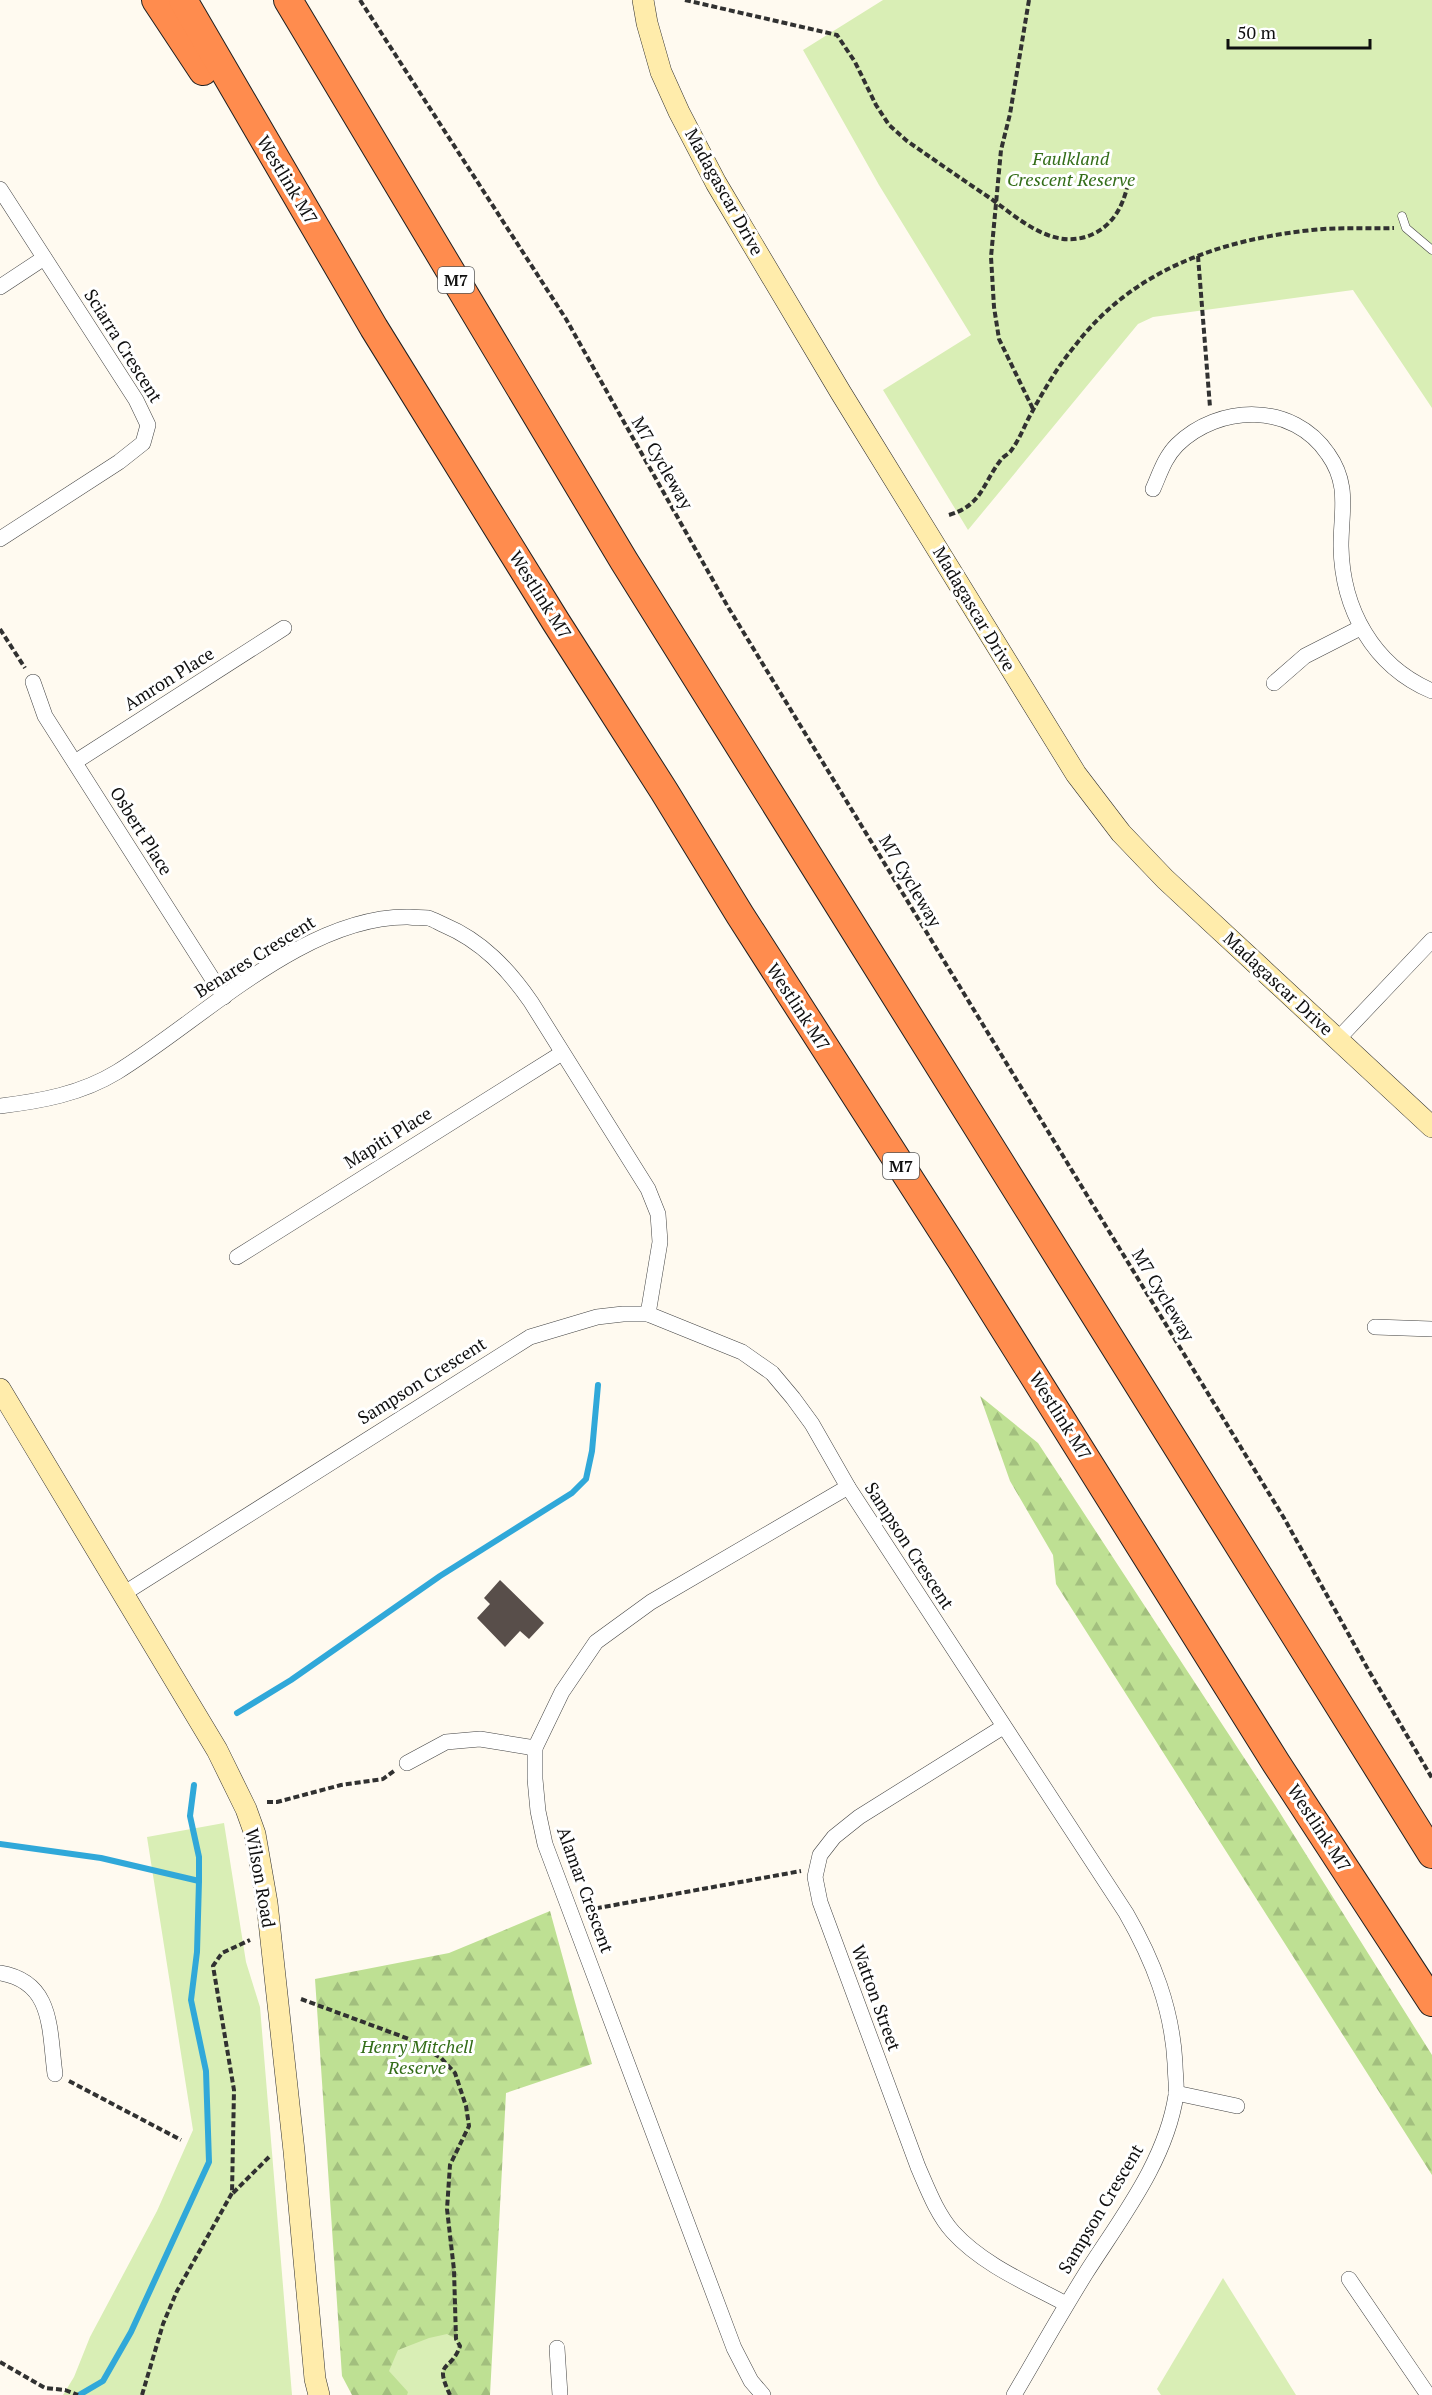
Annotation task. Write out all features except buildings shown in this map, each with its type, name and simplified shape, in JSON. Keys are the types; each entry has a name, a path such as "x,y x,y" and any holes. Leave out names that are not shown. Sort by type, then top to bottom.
{"highway":[{"path":"156,0 374,328"},
{"name":"Westlink M7","path":"183,0 374,328 740,915 962,1261 1276,1763 1432,2002"},
{"name":"M7","path":"288,0 624,561 1432,1854"}],"street":[{"name":"Madagascar Drive","path":"643,0 647,23 662,72 716,183 841,393 1076,774 1121,833 1158,872 1432,1127"},
{"name":"Sciarra Crescent","path":"0,189 148,424 142,443 119,462 0,539"},
{"path":"0,287 44,258"},
{"path":"1153,489 1164,462 1176,447 1192,432 1211,422 1231,416 1267,415 1305,430 1329,454 1338,471 1343,490 1342,565 1351,606 1360,628 1391,665 1408,679 1432,691"},
{"name":"Amron Place","path":"75,762 284,628"},
{"path":"1274,683 1305,656 1360,628"},
{"name":"Osbert Place","path":"33,682 45,716 224,997"},
{"name":"Benares Crescent","path":"0,1106 59,1096 85,1088 116,1072 224,997 287,956 323,936 355,925 390,917 428,918 456,930 486,950 512,975 648,1189 658,1214 660,1242 648,1314"},
{"path":"1338,1039 1432,940"},
{"name":"Mapiti Place","path":"237,1257 562,1053"},
{"name":"Sampson Crescent","path":"123,1594 530,1337 597,1317 648,1314 742,1352 772,1372 812,1424 848,1487 1126,1913 1147,1950 1165,1998 1174,2046 1176,2093 1166,2134 1144,2181 1066,2304 1014,2395"},
{"path":"1375,1327 1432,1329"},
{"name":"Wilson Road","path":"0,1389 217,1750 246,1809 255,1834 267,1903 315,2379 320,2395"},
{"name":"Alamar Crescent","path":"763,2395 751,2381 734,2348 545,1844 535,1779 535,1748 562,1692 596,1642 651,1602 848,1487"},
{"path":"817,1868 820,1854 859,1817 1003,1727"},
{"path":"407,1763 446,1742 480,1739 535,1748"},
{"name":"Watton Street","path":"817,1868 815,1877 820,1902 918,2168 934,2205 953,2232 975,2252 1066,2304"},
{"path":"0,1973 17,1976 28,1983 44,2004 48,2016 55,2074"},
{"path":"1176,2093 1238,2106"},
{"path":"1349,2279 1428,2395"},
{"path":"557,2348 560,2395"}],"lane":[{"path":"1402,216 1406,228 1432,250"}],"path":[{"name":"M7 Cycleway","path":"360,0 566,319 728,607 1284,1518 1369,1671 1432,1778"},
{"path":"685,0 837,35 855,62 876,105 889,125 907,141 1036,231 1070,240 1086,238 1103,228 1122,209 1126,188"},
{"path":"1029,0 1010,114 1001,150 991,256 994,307 999,339 1033,409"},
{"path":"949,515 968,507 981,495 1001,459 1010,451 1033,409 1073,348 1117,300 1160,273 1198,256 1258,238 1313,230 1406,228"},
{"path":"1198,256 1211,422"},
{"path":"0,629 33,682"},
{"path":"267,1802 277,1802 341,1785 383,1779 407,1763"},
{"path":"572,1913 817,1868"},
{"path":"232,2193 234,2091 213,1966 222,1953 250,1940"},
{"path":"301,1999 409,2039 441,2058 454,2073 458,2082 466,2106 469,2126 450,2166 447,2209 454,2270 456,2339 460,2346 453,2359 446,2363 442,2370 442,2379 450,2395"},
{"path":"55,2074 181,2140"},
{"path":"142,2395 177,2291 232,2193 269,2157"},
{"path":"0,2362 45,2388 65,2390 78,2395"}],"green space":[{"name":"Faulkland Crescent Reserve","path":"883,0 1432,0 1432,408 1353,290 1153,317 1138,324 968,530 883,390 971,335 879,185 803,50"},
{"path":"980,1396 1038,1443 1275,1805 1432,2055 1432,2175 1056,1584 1053,1555 1010,1481"},
{"path":"224,1823 246,1962 260,2007 292,2395 63,2395 74,2377 90,2337 157,2211 193,2130 147,1837"},
{"name":"Henry Mitchell Reserve","path":"550,1911 592,2064 506,2093 490,2395 352,2395 342,2376 315,1979 449,1953"},
{"path":"1223,2278 1296,2395 1161,2395 1157,2389"},
{"path":"447,2334 456,2339 460,2346 443,2371 450,2395 407,2395 408,2392 389,2371 398,2350"}],"waterway":[{"path":"237,1713 291,1680 440,1576 572,1493 586,1479 592,1451 598,1385"},
{"path":"79,2395 103,2381 131,2332 209,2162 206,2071 191,2000 197,1952 199,1881 199,1857 190,1816 194,1785"},
{"path":"0,1844 101,1858 199,1881"}]}
